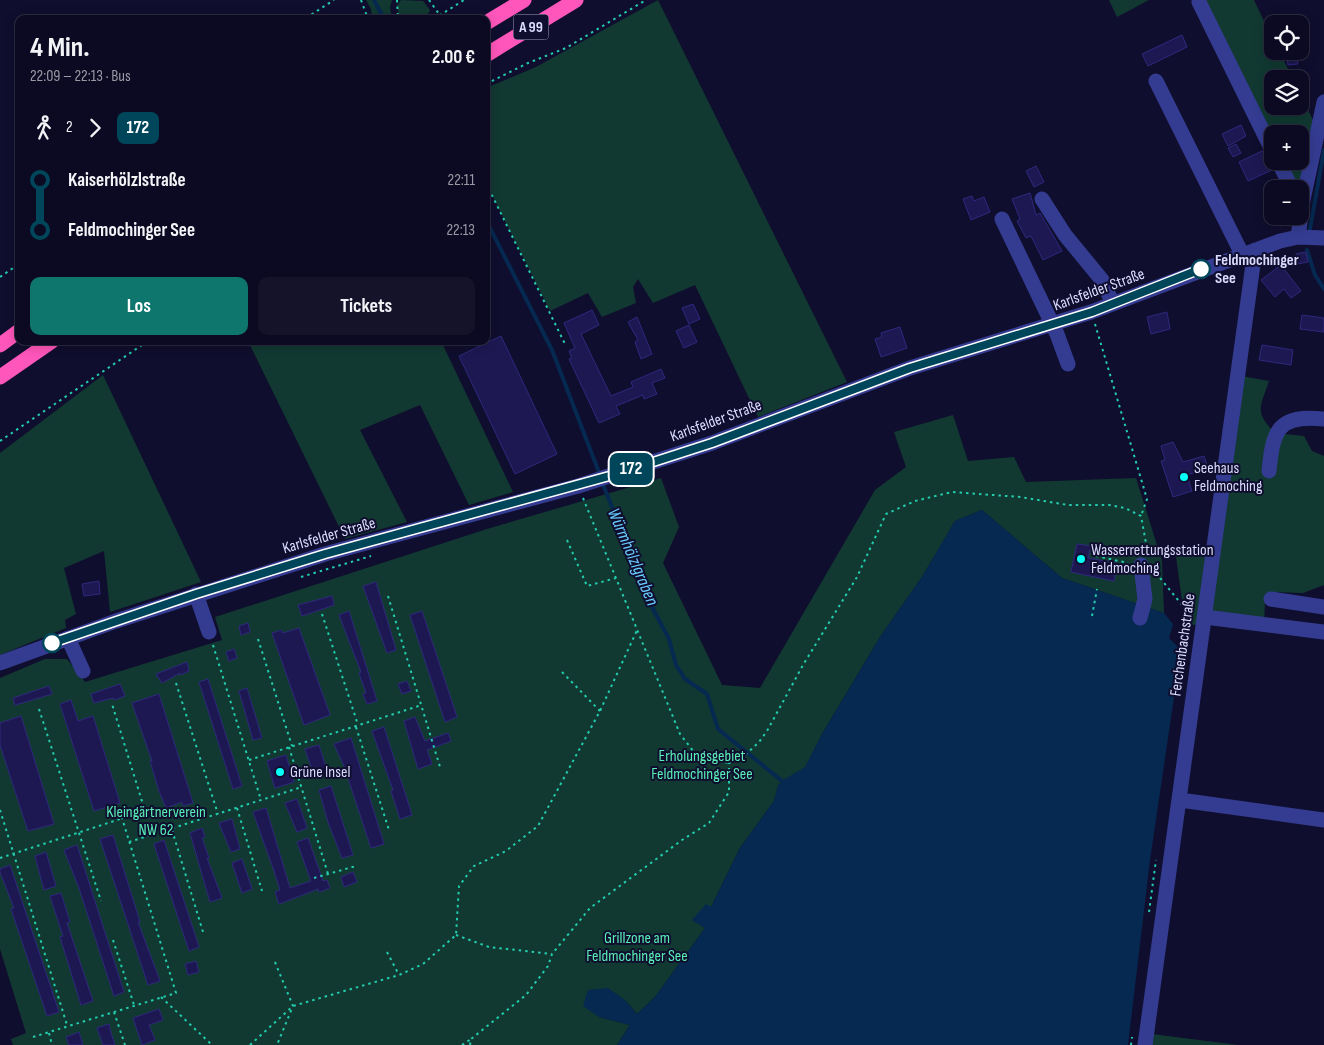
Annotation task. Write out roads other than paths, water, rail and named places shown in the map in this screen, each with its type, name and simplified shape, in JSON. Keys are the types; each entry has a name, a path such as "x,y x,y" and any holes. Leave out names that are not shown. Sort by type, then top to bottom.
{"highway":[{"name":"A 99","path":"490,21 524,0"},
{"name":"A 99","path":"490,52 576,0"},
{"path":"0,345 15,334"},
{"path":"0,376 46,345"}],"street":[{"path":"1199,2 1264,134"},
{"path":"1156,81 1249,252"},
{"path":"1306,180 1324,102"},
{"path":"1042,199 1065,236 1102,280 1114,304"},
{"path":"1002,219 1068,364"},
{"path":"1298,237 1299,225"},
{"name":"Karlsfelder Straße","path":"0,663 196,594 325,554 584,490 613,475 712,443 910,368 1052,326 1249,252 1298,237 1324,238"},
{"name":"Ferchenbachstraße","path":"1146,1045 1204,622 1249,252"},
{"path":"1269,472 1271,447 1275,433 1282,424 1296,418 1324,419"},
{"path":"1140,618 1145,600 1146,566"},
{"path":"196,594 209,632"},
{"path":"1271,599 1324,607"},
{"path":"1204,622 1324,632"},
{"path":"68,638 82,671"},
{"path":"1180,800 1324,820"}],"water":[{"path":"982,510 1062,578 1164,613 1173,624 1169,638 1181,650 1150,860 1128,1045 617,1045 630,1025 599,1017 583,1006 588,990 608,988 625,1000 637,1014 655,997 705,928 692,920 706,904 711,907 740,848 774,801 778,786 782,781 805,767 822,734 880,637 922,577 955,521"}],"waterway":[{"name":"Würmhölzlgraben","path":"374,0 382,15"},
{"path":"1310,229 1324,150"},
{"name":"Würmhölzlgraben","path":"490,228 552,350 600,475"},
{"path":"1307,250 1315,275 1324,289"},
{"name":"Würmhölzlgraben","path":"602,482 652,607 669,639 676,665 685,679 707,694 718,729 782,781"}],"place":[{"name":"Feldmochinger See","path":"1201,269"},
{"name":"Seehaus Feldmoching","path":"1184,477"},
{"name":"Wasserrettungsstation Feldmoching","path":"1081,559"},
{"name":"Grüne Insel","path":"280,772"}],"park label":[{"name":"Erholungsgebiet Feldmochinger See","path":"702,765"},
{"name":"Kleingärtnerverein NW 62","path":"156,821"},
{"name":"Grillzone am Feldmochinger See","path":"637,947"}]}
